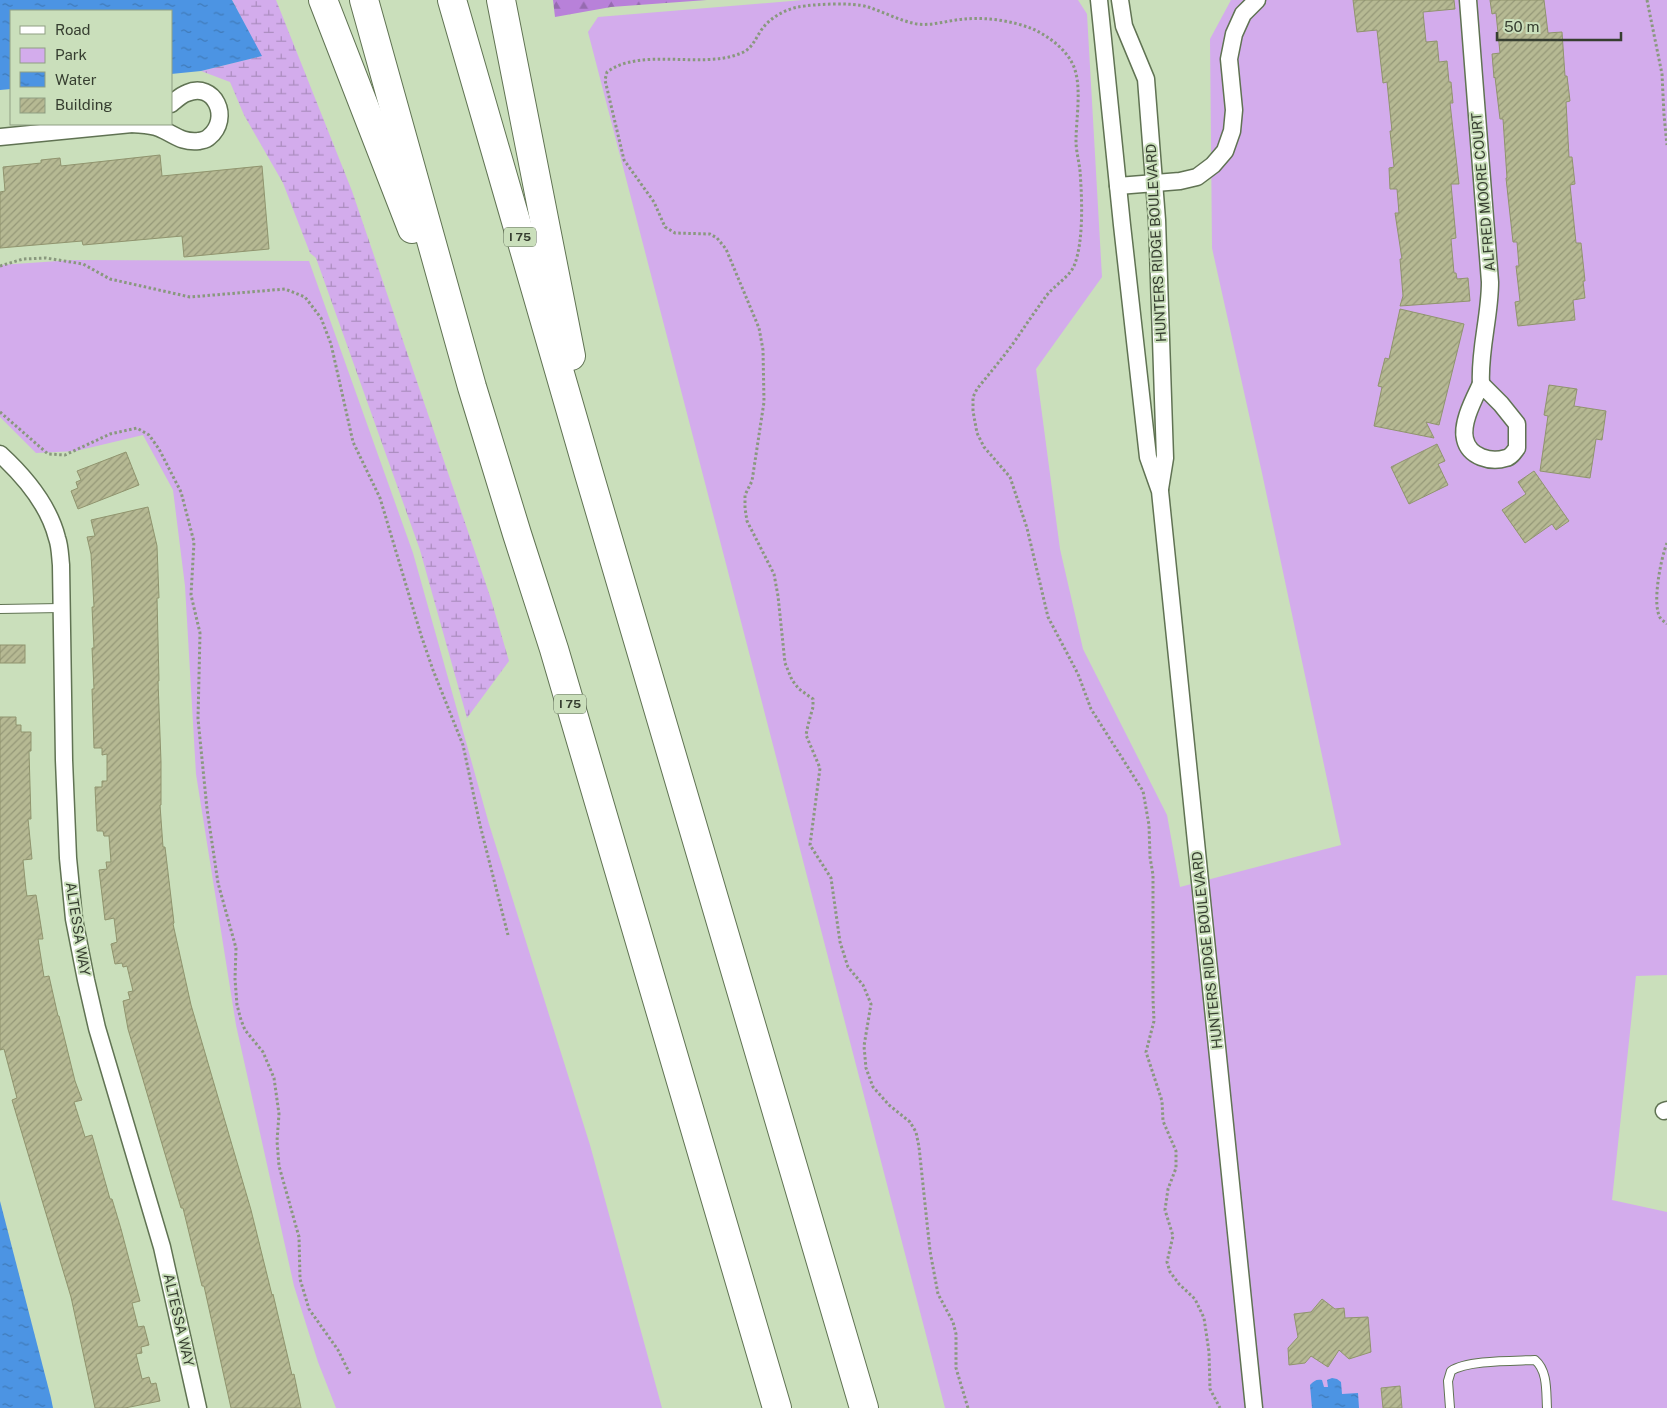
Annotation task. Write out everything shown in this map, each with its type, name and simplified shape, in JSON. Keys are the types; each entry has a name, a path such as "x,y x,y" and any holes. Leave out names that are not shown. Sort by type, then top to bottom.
{"highway":[{"path":"323,0 348,60 472,387"},
{"name":"I 75","path":"364,0 472,387 554,649 777,1408"},
{"name":"I 75","path":"452,0 589,474 864,1408"},
{"path":"501,0 573,364 589,474"}],"street":[{"name":"HUNTERS RIDGE BOULEVARD","path":"1099,0 1148,458 1160,491 1254,1408"},
{"name":"HUNTERS RIDGE BOULEVARD","path":"1120,0 1124,26 1146,79 1154,182 1165,458 1160,491"},
{"path":"1118,186 1197,177 1225,151 1232,131 1234,110 1229,59 1232,42 1243,14 1257,0"},
{"name":"ALFRED MOORE COURT","path":"1468,0 1490,282 1490,300 1480,369 1481,384"},
{"path":"144,125 158,128 183,140 192,142 207,140 217,130 221,120 213,97 203,92 188,92 172,103"},
{"path":"0,137 128,125"},
{"name":"ALTESSA WAY","path":"0,454 27,484 46,510 57,538 61,565 68,858 74,919 97,1028 162,1247 198,1408"}],"lane":[{"path":"0,609 61,608"},
{"path":"1450,1408 1448,1381 1451,1371 1455,1368 1482,1363 1534,1360 1540,1365 1544,1376 1547,1408"}],"path":[{"path":"1647,0 1662,74 1667,145"},
{"path":"968,1408 956,1368 956,1334 953,1322 938,1294 930,1251 916,1132 910,1122 873,1087 866,1068 864,1046 871,1004 863,985 848,968 840,942 831,878 810,845 820,768 806,735 813,700 799,689 792,680 785,663 774,574 754,537 744,508 745,495 752,481 764,402 764,359 759,328 726,249 717,238 710,234 675,233 665,227 654,202 624,160 605,80 607,72 615,66 626,63 650,60 725,58 741,54 753,45 762,29 772,18 798,7 841,4 865,6 916,24 933,24 964,19 988,19 1010,23 1033,29 1050,39 1067,53 1075,69 1077,86 1076,144 1082,197 1079,237 1073,268 1048,293 1010,347 977,389 973,397 973,411 977,433 984,447 1010,477 1027,528 1048,617 1078,674 1091,709 1143,792 1149,825 1150,857 1153,875 1152,999 1154,1021 1146,1052 1162,1101 1163,1120 1176,1151 1176,1168 1168,1189 1165,1210 1172,1236 1167,1262 1170,1272 1179,1284 1195,1299 1204,1318 1209,1352 1210,1389 1220,1408"},
{"path":"0,266 23,258 46,258 74,262 83,264 110,280 190,297 286,289 305,297 316,311 321,318 331,344 354,442 380,498 433,670 463,745 480,825 508,935"},
{"path":"0,412 48,454 65,455 110,434 137,428 149,435 181,492 194,542 191,595 200,633 198,719 207,809 218,883 236,948 235,980 237,1005 245,1030 263,1052 274,1078 279,1114 277,1140 279,1166 299,1237 300,1279 309,1309 338,1350 350,1374"},
{"path":"1667,542 1663,554 1656,602 1660,618 1667,624"}],"green space":[{"path":"232,0 276,0 352,191 490,596 509,661 467,718 420,550 316,258 310,253 283,183 244,115 230,82 201,71 261,56"},
{"path":"553,0 707,0 611,7 555,17"},
{"path":"803,0 1078,0 1087,14 1102,277 1036,369 1060,549 1083,649 1167,815 1180,887 1341,845 1212,248 1210,39 1231,0 1667,0 1667,975 1636,976 1612,1200 1667,1212 1667,1408 945,1408 588,32 598,17"},
{"path":"73,260 309,261 413,553 489,824 590,1145 662,1408 336,1408 318,1362 294,1286 236,1025 196,774 185,586 173,490 143,435 76,451 36,453 0,417 0,265"}],"water":[{"path":"0,0 232,0 262,56 201,71 172,74 172,10 10,10 10,89 0,90"},
{"path":"0,1201 51,1398 53,1408 0,1408"},
{"path":"1332,1378 1341,1382 1342,1394 1358,1393 1359,1408 1312,1408 1310,1385 1315,1381 1322,1380 1324,1387 1328,1387 1327,1380"}],"building":[{"path":"1353,0 1454,0 1455,9 1423,12 1426,42 1437,41 1439,62 1447,61 1449,82 1451,82 1453,103 1450,103 1459,184 1451,184 1456,238 1451,239 1454,273 1456,273 1457,279 1468,278 1470,301 1400,306 1403,296 1400,259 1402,259 1395,213 1399,213 1397,189 1390,189 1389,168 1394,167 1387,82 1383,83 1377,30 1357,32"},
{"path":"1490,0 1544,0 1548,33 1562,32 1565,76 1567,76 1570,101 1566,102 1569,157 1572,157 1575,184 1570,185 1576,243 1581,243 1585,281 1583,281 1585,298 1573,300 1575,320 1518,326 1515,302 1520,301 1516,266 1519,266 1517,242 1513,242 1506,178 1503,119 1500,119 1494,78 1492,54 1500,53 1496,13 1492,14"},
{"path":"160,155 162,176 262,166 269,249 184,257 182,236 83,245 82,241 0,248 0,192 5,191 3,167 41,163 41,160 60,158 61,166"},
{"path":"1400,309 1464,324 1439,425 1426,422 1434,438 1374,426 1382,387 1378,386 1385,358 1389,359"},
{"path":"1549,385 1577,389 1574,406 1606,411 1602,440 1596,439 1590,478 1540,471 1548,416 1544,415"},
{"path":"1437,444 1445,461 1438,464 1448,485 1409,504 1391,467"},
{"path":"126,452 139,485 78,509 71,491 78,488 76,482 81,480 77,471"},
{"path":"1534,471 1569,521 1556,530 1552,524 1525,543 1502,510 1526,494 1518,482"},
{"path":"148,507 157,546 160,805 163,847 165,847 173,924 191,1005 251,1210 292,1375 294,1374 301,1408 231,1408 204,1286 202,1286 183,1208 181,1208 128,1029 123,1001 130,999 128,992 133,991 127,966 123,967 122,963 115,964 111,944 117,942 114,918 105,920 99,870 107,869 106,862 111,862 109,836 104,836 103,831 97,831 95,787 102,787 102,781 107,781 107,754 102,755 102,748 94,748 92,607 94,607 91,554 87,537 95,536 91,520"},
{"path":"0,645 25,645 25,663 0,663"},
{"path":"0,717 16,717 16,725 21,725 21,732 31,732 31,751 29,751 31,819 28,819 32,859 23,860 27,896 36,895 43,939 38,939 44,977 49,976 75,1081 82,1100 74,1102 85,1137 92,1135 110,1199 112,1199 121,1229 140,1301 132,1303 138,1327 144,1326 149,1345 141,1347 142,1353 136,1354 142,1379 149,1377 151,1384 156,1383 160,1401 125,1408 95,1408 71,1297 12,1100 17,1098 4,1049 0,1050"},
{"path":"1322,1299 1335,1309 1344,1308 1345,1318 1368,1317 1371,1352 1349,1359 1339,1350 1328,1367 1311,1356 1305,1363 1289,1365 1288,1348 1298,1337 1294,1314 1311,1312"},
{"path":"1400,1386 1402,1408 1383,1408 1381,1388"}]}
